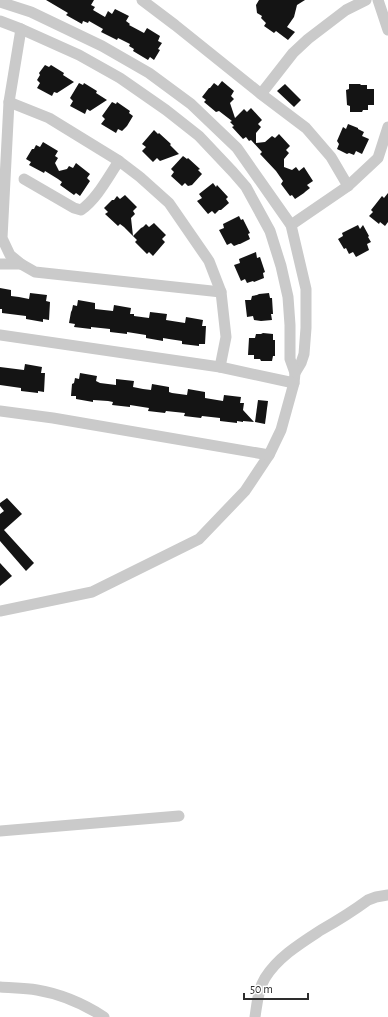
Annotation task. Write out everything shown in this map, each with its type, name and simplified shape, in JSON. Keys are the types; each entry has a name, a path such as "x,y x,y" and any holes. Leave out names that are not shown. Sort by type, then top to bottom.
{"street":[{"path":"142,0 306,128 331,158 348,186"},
{"path":"261,94 294,53 308,39 346,10 366,0"},
{"path":"378,0 388,30"},
{"path":"0,2 31,12 102,46 149,73 191,104 237,148 292,225 306,290 304,354 295,378 281,430 269,455 245,491 199,539 92,592 0,611"},
{"path":"0,21 79,54 120,78 166,110 199,136 246,187 270,231 281,266 288,297 290,359 295,378"},
{"path":"21,29 9,102 2,238 10,255 21,264 35,272 221,292"},
{"path":"9,102 49,118 119,161 140,177 169,203 210,261 221,292 226,337 220,367"},
{"path":"292,225 348,186 378,158 388,127"},
{"path":"209,146 222,135"},
{"path":"24,179 74,208 81,210 93,200 119,161"},
{"path":"0,264 21,264"},
{"path":"0,335 295,378"},
{"path":"0,411 53,418 269,455"},
{"path":"0,831 179,816"},
{"path":"255,1017 261,986 272,968 286,954 368,900 388,895"},
{"path":"0,987 38,990 67,998 92,1009 104,1017"}],"building":[{"path":"46,0 94,0 91,5 95,7 93,10 105,17 108,11 112,14 115,9 129,16 126,21 130,24 129,25 144,33 147,28 160,36 158,41 162,43 158,49 160,50 154,60 150,57 148,60 133,51 134,49 129,46 130,44 118,38 117,40 101,32 103,29 89,21 88,23 83,21 82,24 66,15 68,13"},
{"path":"259,0 305,0 297,5 294,17 287,27 295,32 288,40 276,31 274,33 264,26 266,23 261,18 262,16 257,13 256,5"},
{"path":"45,65 49,67 51,65 64,73 63,75 74,82 57,93 54,92 52,96 37,88 40,83 37,80 40,75 39,73"},
{"path":"222,81 234,91 231,96 234,99 230,103 235,118 244,109 247,112 251,108 262,120 258,124 261,127 256,133 256,143 265,142 272,136 275,138 279,134 290,146 286,150 289,153 284,159 284,167 292,170 296,167 299,171 304,167 313,181 307,185 310,188 304,193 295,199 292,195 290,196 281,184 283,181 276,171 260,154 262,152 251,140 249,141 246,137 243,139 232,127 234,126 230,122 232,121 219,111 216,112 204,102 206,100 202,97 209,88 214,83 218,86"},
{"path":"79,83 83,85 84,83 97,91 96,93 107,100 90,111 87,109 85,114 70,106 73,101 70,98"},
{"path":"285,84 301,100 294,107 277,91"},
{"path":"349,84 367,85 367,89 374,89 374,105 368,105 368,110 363,110 362,112 350,112 350,106 347,105 346,90 349,89"},
{"path":"112,102 116,104 117,102 130,111 129,113 133,116 122,131 118,129 116,133 101,124 105,119 102,116"},
{"path":"348,124 364,132 362,136 369,139 362,154 356,151 354,155 349,153 347,154 337,149 339,144 337,141 343,127 346,129"},
{"path":"154,130 171,144 170,145 179,154 160,161 157,158 153,162 142,151 146,147 142,144"},
{"path":"43,142 58,151 55,156 58,158 55,163 59,171 67,169 69,166 73,168 76,163 90,174 87,178 90,181 80,196 76,193 74,195 60,185 62,182 45,171 44,173 29,165 31,162 26,159 32,149 34,149 36,145 40,147"},
{"path":"183,156 187,159 188,158 200,169 198,170 202,174 192,185 188,186 185,183 182,186 171,176 174,172 171,169"},
{"path":"213,183 216,187 217,185 228,197 226,199 229,203 215,214 212,211 208,214 197,201 202,198 199,194"},
{"path":"388,193 388,222 385,226 380,222 379,224 369,216 373,212 371,210 382,196 384,198"},
{"path":"125,195 137,207 133,211 135,214 131,218 133,236 124,227 120,224 118,226 105,214 108,212 104,208 112,200 114,200 117,196 120,199"},
{"path":"239,216 241,220 243,219 250,233 248,234 250,239 234,246 231,243 227,245 219,230 224,228 223,224"},
{"path":"154,223 166,235 162,239 165,242 153,256 149,252 147,254 135,242 137,240 133,236 146,224 149,227"},
{"path":"358,225 360,229 363,225 371,242 367,244 369,250 356,257 353,252 349,254 346,248 344,249 338,239 343,236 342,233"},
{"path":"256,252 257,258 260,257 265,272 263,273 264,278 247,283 245,279 241,281 234,265 240,263 239,259"},
{"path":"0,288 11,290 11,296 29,299 30,293 47,295 46,301 50,302 49,320 43,319 43,322 26,319 26,316 2,313 2,309 0,309"},
{"path":"269,293 270,298 272,298 272,320 261,321 254,320 253,316 247,317 245,300 251,300 252,296"},
{"path":"78,300 95,303 95,309 113,311 114,305 131,308 130,314 134,314 134,316 149,318 150,312 167,314 166,320 185,323 186,317 203,320 202,326 206,326 205,344 199,344 199,346 182,344 182,341 163,338 163,341 146,338 146,335 127,332 127,334 110,332 110,329 74,327 75,324 69,323 73,305 77,306"},
{"path":"256,334 273,334 273,340 275,340 275,356 273,356 272,361 261,361 260,359 254,359 254,355 248,355 249,338 255,338"},
{"path":"25,364 42,367 41,373 45,373 44,392 38,391 38,393 21,391 21,388 0,385 0,367 24,370"},
{"path":"80,373 97,376 96,381 100,383 116,385 116,379 134,381 133,387 151,390 152,384 169,387 169,392 172,393 187,395 188,389 205,392 205,398 223,401 224,395 241,397 240,403 244,403 243,410 254,422 237,421 237,423 220,421 220,418 184,416 185,413 148,411 149,408 130,405 130,407 112,405 113,402 108,401 93,400 93,402 76,399 76,396 71,396 72,384 74,383 75,378 79,379"},
{"path":"258,400 268,401 265,424 255,422"},
{"path":"7,498 22,514 4,530 34,563 26,571 0,541 0,514 4,511 0,506 0,503"},
{"path":"0,563 12,576 0,586"}]}
